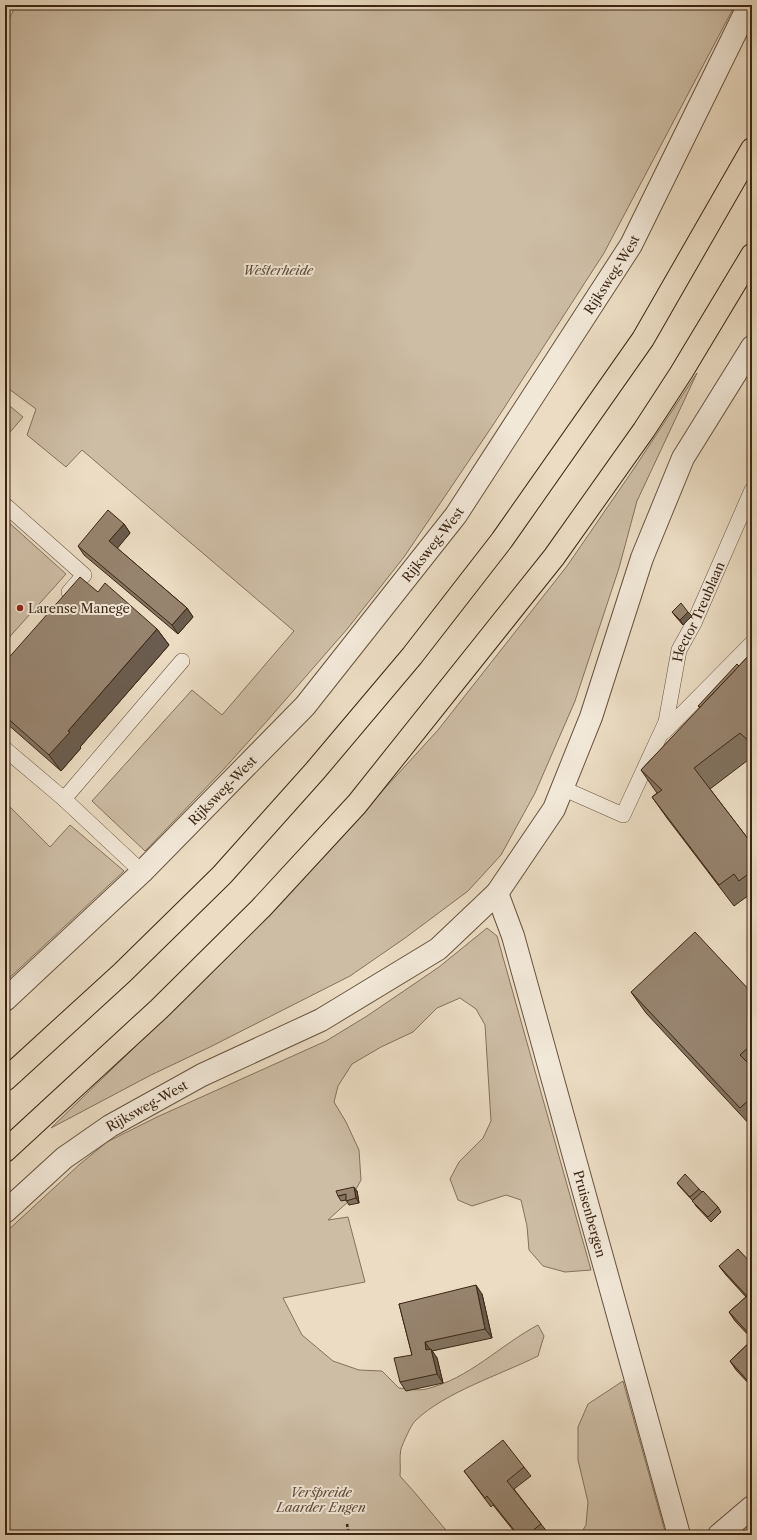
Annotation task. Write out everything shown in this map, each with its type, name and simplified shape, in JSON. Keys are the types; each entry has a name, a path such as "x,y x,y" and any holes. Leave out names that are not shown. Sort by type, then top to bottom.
{"highway":[{"path":"5,1080 122,973 222,875 315,771 412,656 502,540 643,339 752,149"},
{"path":"5,1151 159,1009 261,908 357,804 554,557 644,430 681,373 752,255"}],"street":[{"name":"Rijksweg-West","path":"5,1000 142,872 305,706 456,515 631,245 749,5"},
{"name":"Rijksweg-West","path":"5,1212 64,1158 110,1126 202,1075 328,1016 438,949 497,893 554,809 591,717 642,558 683,458 752,347"},
{"name":"Pruisenbergen","path":"497,893 515,944 679,1535"},
{"path":"719,1535 752,1507"}],"lane":[{"name":"Hector Treublaan","path":"562,788 623,815 666,722 679,650 694,623 752,490"},
{"path":"5,505 84,575 60,603"},
{"name":"Hector Treublaan","path":"659,737 752,643"},
{"path":"64,799 182,661"},
{"path":"5,749 64,799 142,872"}],"path":[{"path":"348,1524 349,1535"}],"green space":[{"name":"Westerheide","path":"16,5 735,5 604,253 495,422 404,557 348,628 267,721 223,770 145,851 92,801 192,690 222,715 294,631 82,450 66,467 27,435 36,409 5,386 5,27"},
{"path":"697,373 637,501 619,568 575,701 535,793 501,855 468,891 405,938 350,976 210,1047 151,1075 51,1128 168,1015 354,822 438,730 567,566"},
{"path":"5,402 23,417 5,438"},
{"name":"Larense Manege","path":"5,519 66,574 5,642"},
{"path":"5,802 50,847 70,825 124,871 5,982"},
{"name":"Verspreide Laarder Engen","path":"487,928 497,936 591,1270 565,1272 543,1266 529,1250 527,1226 521,1200 506,1195 472,1206 458,1200 450,1179 459,1162 483,1138 491,1121 485,1025 476,1009 460,998 437,1008 413,1032 381,1047 352,1064 338,1086 334,1102 346,1122 359,1150 361,1180 350,1200 328,1220 348,1217 365,1282 283,1298 302,1335 333,1361 359,1370 382,1371 399,1388 420,1390 426,1389 456,1378 538,1325 544,1336 538,1356 442,1401 415,1421 403,1443 400,1452 400,1476 450,1535 5,1535 5,1233 80,1164 107,1142 157,1117 326,1041 367,1016 439,967"},
{"path":"623,1381 666,1535 580,1535 586,1525 588,1502 578,1460 578,1427 588,1404"},
{"path":"752,1519 752,1535 733,1535"}],"building":[{"path":"108,510 124,524 109,541 187,608 172,625 78,546"},
{"path":"80,577 98,592 105,583 157,629 49,755 5,716 5,662"},
{"path":"681,603 688,612 680,620 672,612"},
{"path":"752,652 752,744 740,733 694,768 752,844 752,871 739,881 734,874 719,885 652,797 662,790 641,770"},
{"path":"737,664 739,666 700,707 698,706"},
{"path":"695,932 752,993 752,1044 740,1055 752,1067 752,1098 740,1108 631,992"},
{"path":"685,1174 699,1189 690,1197 677,1183"},
{"path":"354,1187 356,1198 346,1201 346,1194 338,1196 336,1191"},
{"path":"703,1191 718,1207 708,1217 692,1201"},
{"path":"738,1249 752,1264 752,1337 729,1312 747,1296 719,1266"},
{"path":"476,1285 485,1329 425,1342 426,1350 431,1349 437,1374 400,1382 394,1358 412,1355 399,1304"},
{"path":"752,1340 752,1375 747,1380 730,1361"},
{"path":"503,1440 524,1467 507,1481 541,1524 527,1535 518,1535 487,1496 485,1498 464,1471"}],"place":[{"name":"Larense Manege","path":"20,608"}]}
